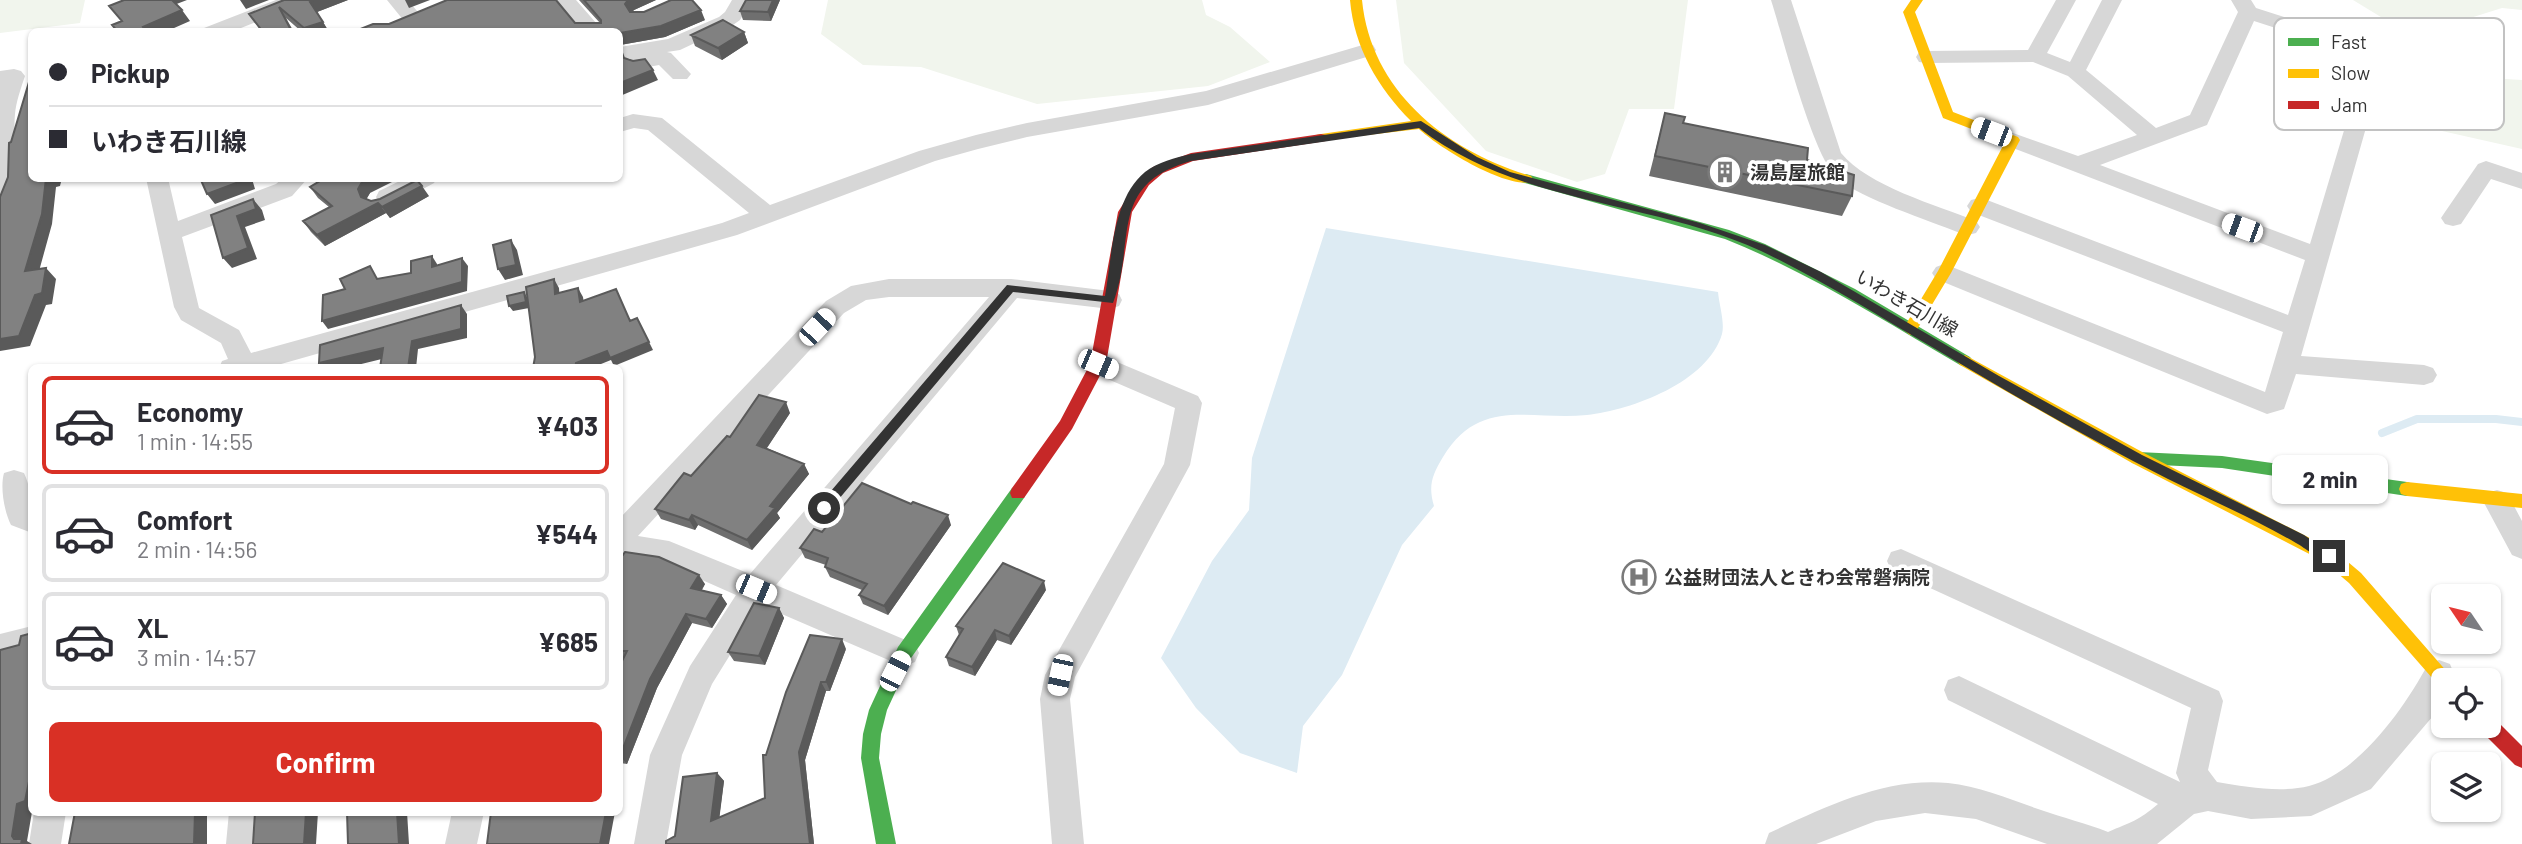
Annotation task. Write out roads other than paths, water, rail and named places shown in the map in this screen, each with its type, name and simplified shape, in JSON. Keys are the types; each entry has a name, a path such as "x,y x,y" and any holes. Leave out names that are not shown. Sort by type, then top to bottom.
{"street":[{"path":"230,0 246,26 294,0"},
{"path":"397,0 418,24"},
{"path":"565,0 590,28"},
{"path":"623,52 673,44 726,21 733,16 742,0"},
{"name":"いわき石川線","path":"1356,0 1356,12 1366,50 1421,124 1455,149 1507,174 1700,226 1761,247 1817,275 2137,458 2329,556 2355,578 2434,668"},
{"path":"1781,0 1831,155 1845,173 1866,185 1973,216 2297,328"},
{"path":"1917,0 1909,12 1948,116 2318,257"},
{"path":"2035,57 2066,0"},
{"path":"2076,71 2112,0"},
{"path":"2079,164 2199,120 2244,6 2277,18"},
{"path":"387,27 418,24 433,9"},
{"path":"241,364 768,216 927,156 976,142 1027,130 1208,98 1366,50"},
{"path":"1926,57 2035,57 2076,71 2153,137"},
{"path":"623,65 664,58 680,74"},
{"path":"0,204 5,178 2,150 4,113 15,75"},
{"path":"623,124 633,121 654,123 768,216"},
{"path":"886,844 872,784 870,744 886,690 904,653 1066,425 1098,364 1125,212 1142,182 1167,164 1191,157 1421,124"},
{"path":"1944,272 2267,404 2275,401 2355,130"},
{"path":"1910,329 1944,272 2012,140"},
{"path":"2452,218 2486,169 2522,181"},
{"path":"158,182 190,314 230,337 237,364"},
{"path":"169,233 284,190 293,182"},
{"path":"379,201 418,182"},
{"path":"623,533 835,307 860,292 890,288 1011,288 1110,300"},
{"path":"650,844 666,755 701,676 756,589 1011,288"},
{"path":"1068,844 1055,699 1060,675 1177,465 1189,403 1098,364"},
{"path":"2286,364 2424,375"},
{"path":"2137,458 2222,462 2510,501 2522,547"},
{"path":"15,480 21,517 28,520"},
{"path":"623,545 669,553 904,653"},
{"path":"1900,561 2208,701 2192,773 2197,798"},
{"path":"0,648 28,640"},
{"path":"1959,690 2197,798 2251,804 2311,801 2360,778 2431,693"},
{"path":"2501,738 2522,759"},
{"path":"1781,844 1846,813 1888,800 1929,797 1973,803 2099,844"},
{"path":"2116,844 2127,843 2153,829 2197,798"},
{"path":"45,844 49,816"},
{"path":"242,844 245,816"},
{"path":"461,844 467,816"}],"waterway":[{"path":"2382,433 2417,419 2496,419 2522,422"}],"place":[{"name":"湯島屋旅館","path":"1725,172"},
{"name":"公益財団法人ときわ会常磐病院","path":"1639,577"}]}
